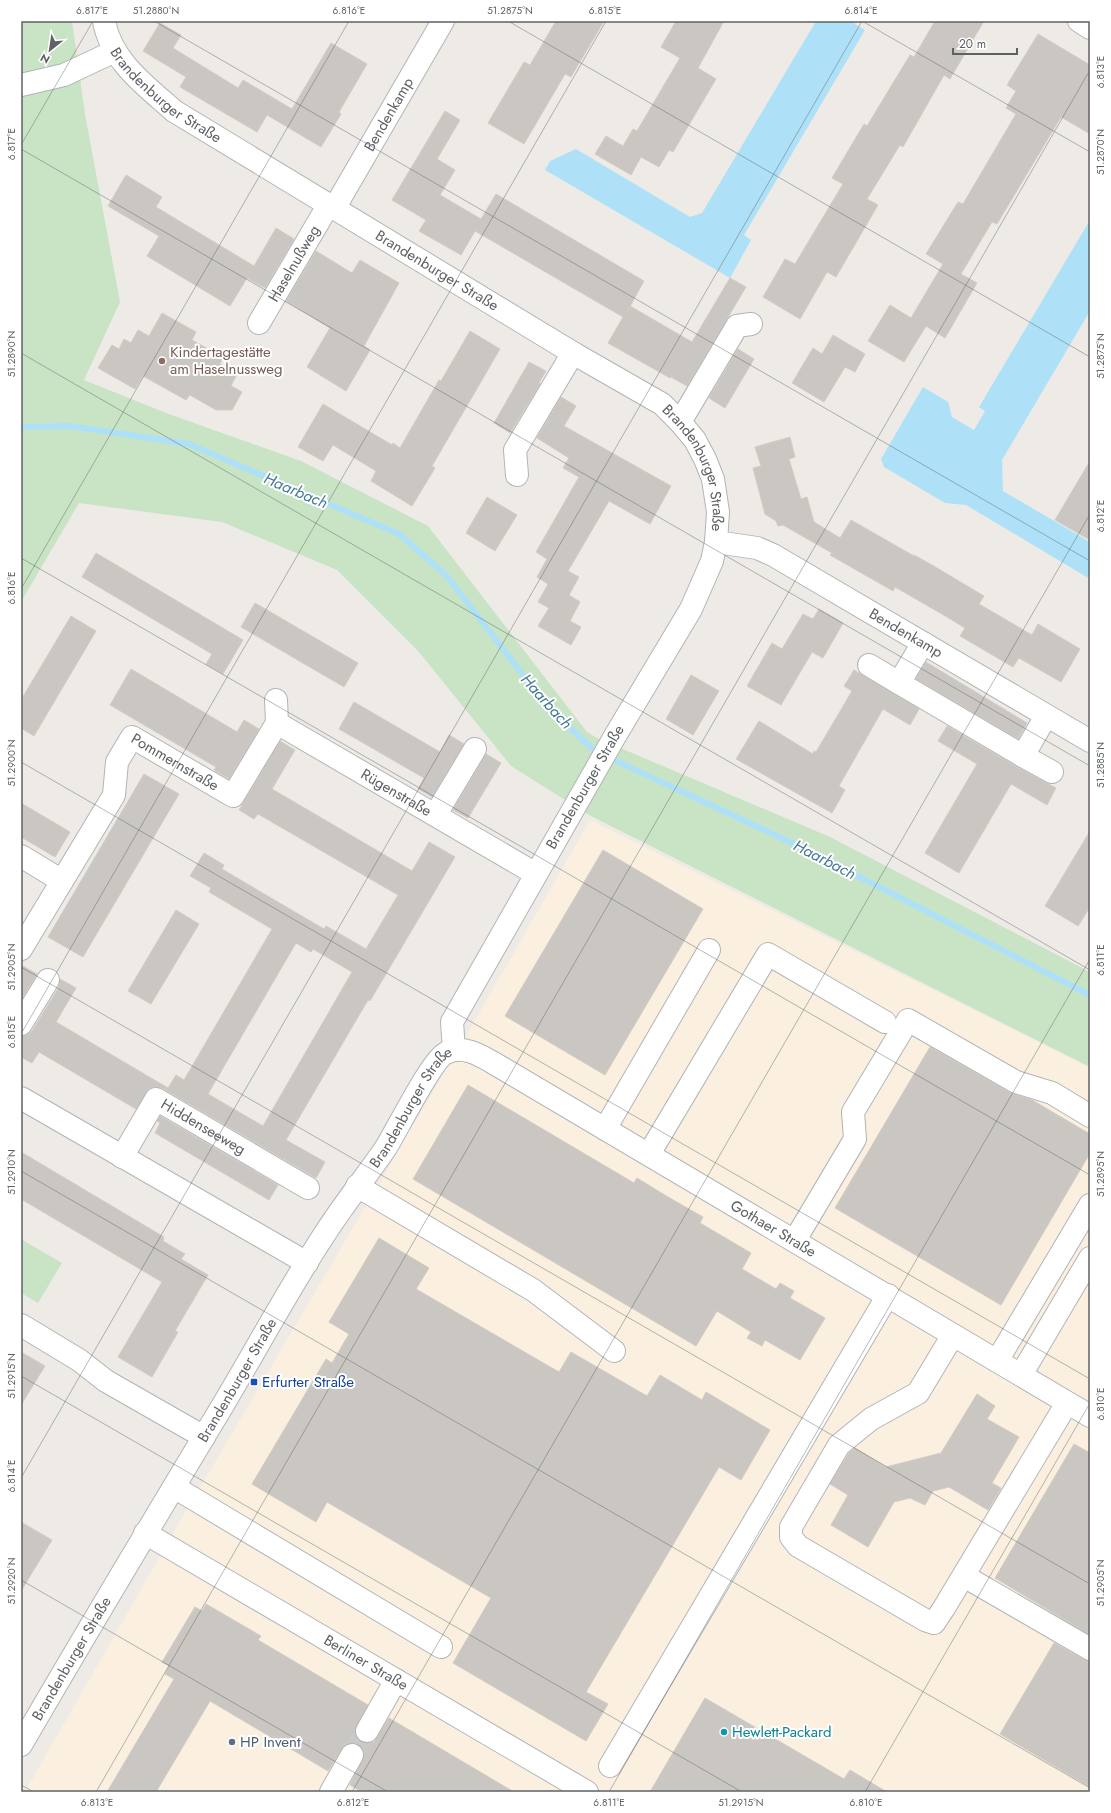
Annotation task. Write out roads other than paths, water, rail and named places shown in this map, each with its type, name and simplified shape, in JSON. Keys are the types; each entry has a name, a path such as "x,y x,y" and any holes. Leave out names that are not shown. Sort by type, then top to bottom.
{"street":[{"name":"Brandenburger Straße","path":"21,1745 145,1533 174,1487 323,1236 357,1186 386,1148 431,1069 444,1053 454,1050 452,1022 591,777 691,609 712,560 716,542 718,512 713,479 705,459 695,440 662,404 573,353 174,110 136,78 115,51 105,29 104,21"},
{"name":"Bendenkamp","path":"332,206 443,21"},
{"path":"1079,21 1090,28"},
{"path":"21,86 64,75 115,51"},
{"name":"Haselnußweg","path":"259,324 332,206"},
{"path":"680,422 737,326 751,324"},
{"path":"517,475 516,450 573,353"},
{"name":"Bendenkamp","path":"716,542 757,548 773,554 1090,741"},
{"path":"899,683 923,643"},
{"path":"869,665 1052,772"},
{"path":"276,700 277,722"},
{"path":"1023,756 1046,716"},
{"name":"Pommernstraße","path":"21,949 114,795 117,762 132,737 233,796 277,722"},
{"name":"Rügenstraße","path":"277,722 536,874"},
{"path":"436,814 475,749"},
{"path":"21,856 62,881"},
{"path":"605,1129 709,950"},
{"path":"649,1154 768,954 885,1022"},
{"path":"21,1024 48,980"},
{"path":"795,1240 855,1139 853,1112 908,1020 1016,1082 1052,1093 1090,1116"},
{"name":"Gothaer Straße","path":"454,1050 464,1050 477,1054 795,1240 1090,1416"},
{"path":"21,1098 307,1263"},
{"name":"Hiddenseeweg","path":"122,1157 156,1099 308,1188"},
{"path":"357,1186 533,1290 614,1351"},
{"path":"997,1361 1090,1205"},
{"path":"1021,1375 1090,1258"},
{"path":"610,1766 888,1296"},
{"path":"21,1325 79,1360 106,1381 204,1436"},
{"path":"953,1335 918,1393 871,1419 839,1445 791,1527 791,1538 798,1546 925,1620 934,1623 964,1576 1067,1403"},
{"path":"174,1487 441,1647"},
{"name":"Berliner Straße","path":"145,1533 586,1792"},
{"path":"964,1576 1090,1649"},
{"path":"367,1731 396,1680"},
{"path":"331,1792 352,1755"}],"water":[{"path":"816,21 856,21 855,24 865,30 744,235 751,240 730,278 545,170 550,161 576,149 690,217 702,213"},
{"path":"1090,220 1090,311 1002,460 1003,491 1090,542 1090,579 966,505 945,503 884,467 881,459 923,387 948,402 952,417 974,430 985,411 979,407"}],"waterway":[{"name":"Haarbach","path":"21,427 70,426 189,444 399,534 446,575 530,684 569,727 595,751 807,850 1090,995"}],"tunnel":[{"path":"352,1755 367,1731"}],"place":[{"name":"Kindertagestätte am Haselnussweg","path":"162,361"},
{"name":"Erfurter Straße","path":"254,1382"},
{"name":"Hewlett-Packard","path":"724,1732"},
{"name":"HP Invent","path":"232,1742"}]}
